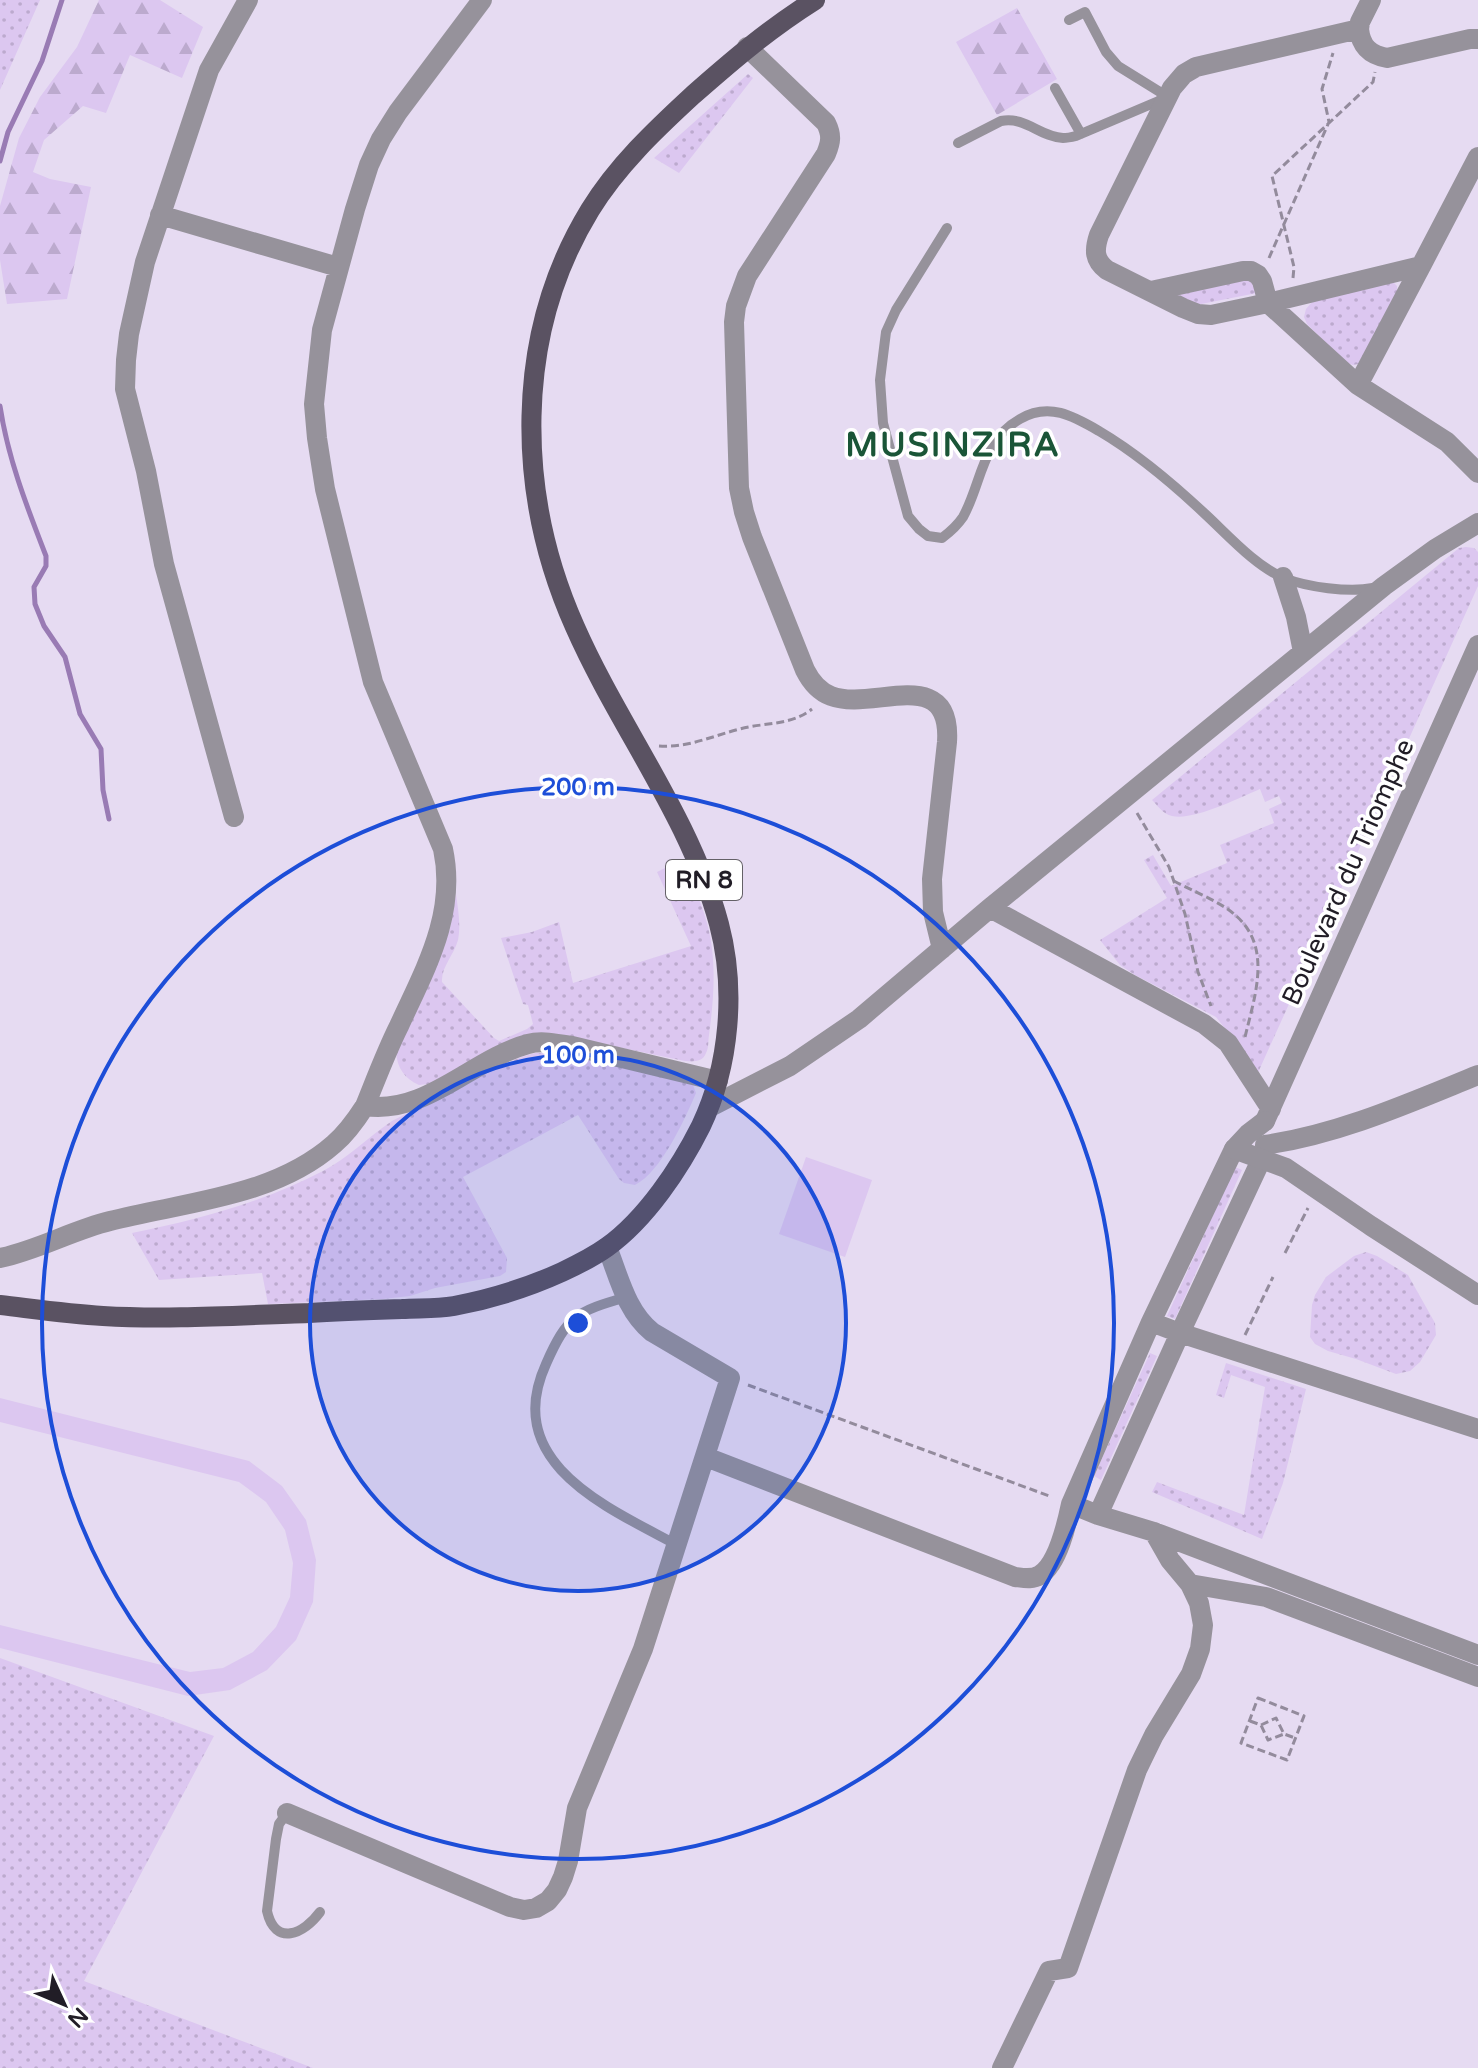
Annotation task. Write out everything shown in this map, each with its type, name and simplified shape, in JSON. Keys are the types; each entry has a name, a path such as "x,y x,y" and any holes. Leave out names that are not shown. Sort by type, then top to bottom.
{"main road":[{"name":"RN 8","path":"0,1305 104,1316 229,1316 448,1307 503,1295 541,1282 607,1247 627,1229 671,1178 691,1146 710,1107 725,1046 726,958 720,927 683,830 575,629 551,567 537,508 531,432 532,392 547,309 561,267 593,205 642,144 747,47 815,0"}],"street":[{"path":"234,817 164,564 146,471 125,389 129,334 145,262 209,70 248,0"},
{"path":"0,1258 108,1221 223,1196 278,1178 317,1157 335,1144 365,1106 386,1052 436,944 447,894 447,866 443,849 373,682 325,489 314,404 322,330 369,165 398,112 482,0"},
{"path":"1371,0 1360,22 1349,32 1196,67 1184,74 1172,88 1099,235 1095,246 1096,256 1100,265 1198,314 1211,315 1421,266"},
{"path":"1349,32 1360,39 1366,49 1387,58 1478,39"},
{"path":"747,47 826,123 831,133 831,144 747,276 736,306 739,488 744,512 811,682 825,694 840,699 916,694 933,701 944,717 948,729 932,879 933,912 942,949"},
{"path":"1358,385 1478,157"},
{"path":"160,215 338,267"},
{"path":"1151,291 1251,271 1260,278 1268,303 1358,385 1447,442 1478,473"},
{"path":"710,1107 790,1066 859,1019 1384,586 1478,523"},
{"path":"1283,577 1303,652"},
{"name":"Boulevard du Triomphe","path":"1268,1115 1478,645"},
{"path":"990,908 1204,1024 1228,1043 1241,1060 1268,1115 1263,1152 1098,1515"},
{"path":"365,1106 377,1108 413,1101 495,1058 531,1043 572,1046 718,1081"},
{"path":"1234,1149 1263,1152 1399,1107 1478,1075"},
{"path":"706,1457 1015,1577 1028,1579 1040,1575 1065,1534 1071,1504 1151,1322 1234,1149 1268,1115"},
{"path":"1263,1152 1478,1295"},
{"path":"287,1813 510,1907 524,1910 536,1908 548,1901 557,1890 568,1861 577,1808 643,1649 730,1378 642,1324 633,1312 607,1247"},
{"path":"1151,1322 1478,1429"},
{"path":"1071,1504 1154,1532 1478,1655"},
{"path":"1002,2068 1049,1971 1068,1968 1137,1770 1191,1674 1200,1649 1203,1625 1199,1603 1190,1584 1170,1560 1154,1532"},
{"path":"1190,1584 1266,1597 1478,1677"}],"lane":[{"path":"1069,20 1085,12 1106,52 1118,66 1168,97"},
{"path":"1055,88 1081,134"},
{"path":"958,143 1009,119 1061,138 1081,134 1168,97"},
{"path":"947,228 896,310 886,332 881,357 883,423 908,516 919,529 928,536 942,538 957,526 982,463 1000,436 1020,419 1043,411 1059,412 1121,444 1153,467 1258,562 1283,577 1357,591 1384,586"},
{"path":"627,1297 583,1311 567,1325 544,1368 535,1394 534,1414 546,1448 566,1476 607,1507 677,1545"},
{"path":"287,1813 279,1824 276,1839 267,1911 269,1921 287,1934 297,1933 310,1925 320,1912"}],"path":[{"path":"1260,278 1329,122 1322,89 1349,32"},
{"path":"1292,297 1294,267 1272,176 1373,82 1377,56"},
{"path":"635,744 694,744 742,728 799,719 825,694"},
{"path":"1127,796 1174,881 1191,932 1198,972 1211,1006"},
{"path":"1174,881 1232,912 1253,939 1259,974 1241,1060"},
{"path":"1285,1253 1318,1190"},
{"path":"1238,1352 1273,1277"},
{"path":"730,1378 1071,1504"},
{"path":"1258,1698 1304,1716 1295,1738 1287,1760 1241,1743 1258,1698"},
{"path":"1261,1725 1276,1718 1284,1734"},
{"path":"1250,1721 1261,1725 1268,1740 1284,1734 1295,1738"}],"green space":[{"path":"0,0 40,0 0,90"},
{"path":"99,0 160,0 203,27 182,78 130,55 106,113 83,106 44,140 33,172 50,179 91,187 67,299 7,304 0,260 0,206 19,138 40,97 77,47"},
{"path":"1017,8 1057,79 997,115 956,42"},
{"path":"748,74 753,78 679,173 654,158"},
{"path":"1244,279 1252,280 1257,293 1201,304 1175,295"},
{"path":"1392,281 1397,286 1397,297 1358,364 1345,362 1307,324 1304,317 1312,302"},
{"path":"1466,547 1478,552 1478,586 1256,1077 1242,1050 1216,1017 1135,975 1120,965 1100,940 1167,898 1144,860 1153,855 1171,886 1227,863 1220,845 1274,823 1269,809 1282,803 1279,796 1265,802 1260,789 1216,808 1181,817 1166,814 1152,800 1459,548"},
{"path":"681,860 702,907 712,950 712,1007 708,1049 703,1058 685,1061 574,1038 428,1084 419,1085 403,1072 396,1052 444,947 456,894 458,940 442,982 499,1041 533,1024 501,938 532,932 559,922 573,983 691,946 657,872"},
{"path":"535,1053 574,1056 614,1064 693,1085 696,1093 663,1157 635,1185 619,1179 578,1115 463,1177 507,1258 506,1272 500,1276 410,1296 268,1304 262,1273 159,1280 132,1233 230,1209 301,1182 341,1160 392,1121 497,1068"},
{"path":"806,1157 872,1180 845,1257 779,1234"},
{"path":"1235,1167 1242,1170 1175,1319 1167,1316"},
{"path":"1366,1252 1408,1275 1435,1323 1436,1335 1420,1362 1410,1371 1396,1374 1328,1351 1315,1344 1310,1337 1312,1305 1326,1277 1354,1256"},
{"path":"1150,1353 1157,1356 1101,1480 1094,1476"},
{"path":"1226,1363 1306,1389 1283,1483 1262,1539 1152,1492 1157,1482 1244,1515 1265,1387 1231,1375 1224,1398 1216,1395"},
{"path":"0,1398 249,1461 282,1486 306,1520 316,1560 313,1602 296,1640 267,1670 230,1690 188,1696 0,1648 0,1625 190,1672 223,1668 253,1652 276,1627 290,1597 293,1563 285,1530 266,1502 239,1482 0,1422"},
{"path":"0,1658 214,1736 84,1981 313,2068 0,2068"}],"waterway":[{"path":"0,161 8,132 42,61 62,0"},
{"path":"0,406 13,464 46,556 46,566 34,587 35,604 44,626 65,657 80,714 101,749 103,790 109,819"}],"district":[{"name":"MUSINZIRA","path":"953,445"}]}
